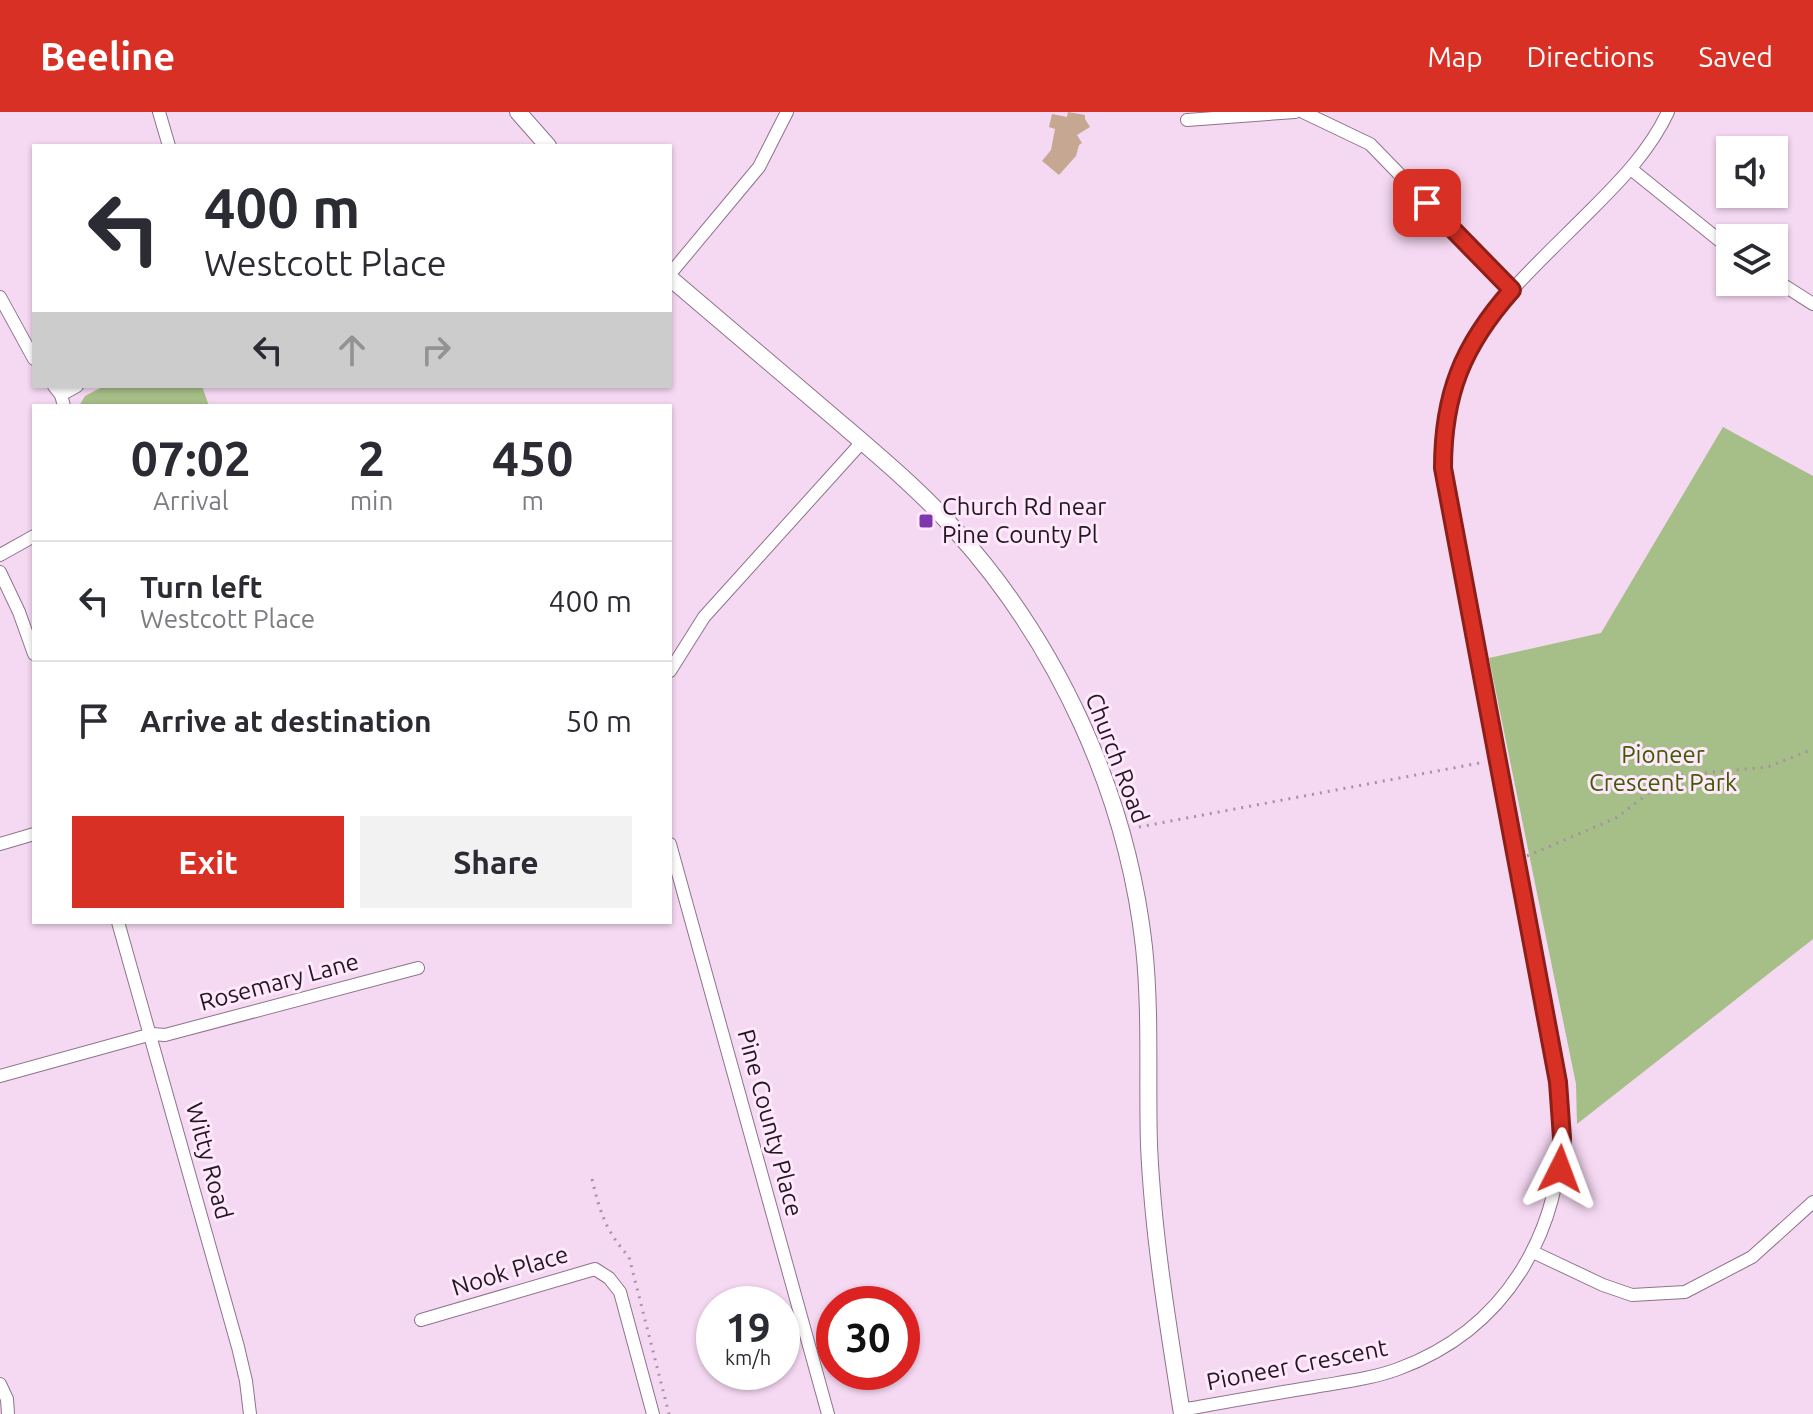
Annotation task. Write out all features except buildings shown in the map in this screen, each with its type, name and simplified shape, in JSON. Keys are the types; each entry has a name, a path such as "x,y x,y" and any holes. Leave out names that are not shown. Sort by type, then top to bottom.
{"main road":[{"path":"518,112 546,144"},
{"name":"Church Road","path":"672,278 862,442 956,531 1023,616 1073,706 1107,789 1130,870 1143,945 1149,1042 1149,1146 1156,1243 1182,1412"}],"street":[{"path":"159,112 168,144"},
{"path":"672,274 759,167 787,112"},
{"path":"1187,120 1295,112"},
{"path":"1303,112 1370,144 1512,290"},
{"name":"Pioneer Crescent","path":"1182,1412 1379,1375 1416,1361 1451,1342 1487,1312 1520,1273 1546,1223 1560,1169 1561,1109 1447,499 1443,438 1451,389 1469,347 1492,312 1631,169 1668,112"},
{"path":"1631,169 1716,238"},
{"path":"1788,288 1813,304"},
{"path":"0,297 32,355"},
{"path":"672,668 704,617 862,442"},
{"path":"0,555 32,537"},
{"path":"0,572 32,648"},
{"path":"0,844 32,835"},
{"name":"Pine County Place","path":"672,851 828,1414"},
{"name":"Witty Road","path":"119,924 238,1347 250,1414"},
{"name":"Rosemary Lane","path":"0,1076 152,1034 165,1035 418,968"},
{"path":"1533,1252 1632,1295 1685,1292 1752,1257 1813,1202"},
{"name":"Nook Place","path":"421,1320 595,1269 609,1278 620,1292 653,1414"},
{"path":"0,1384 7,1399 8,1414"}],"path":[{"path":"1515,861 1616,818 1671,776 1768,767 1813,749"},
{"path":"1139,827 1497,760"}],"green space":[{"path":"100,388 203,388 208,404 80,404 85,396"},
{"name":"Pioneer Crescent Park","path":"1723,427 1813,476 1813,939 1577,1124 1576,1084 1489,658 1601,633"}],"place":[{"name":"Church Rd near Pine County Pl","path":"926,521"}],"route":[{"path":"1427,203 1512,290 1480,328 1459,368 1447,411 1443,468 1558,1082 1562,1138 1560,1169"}]}
